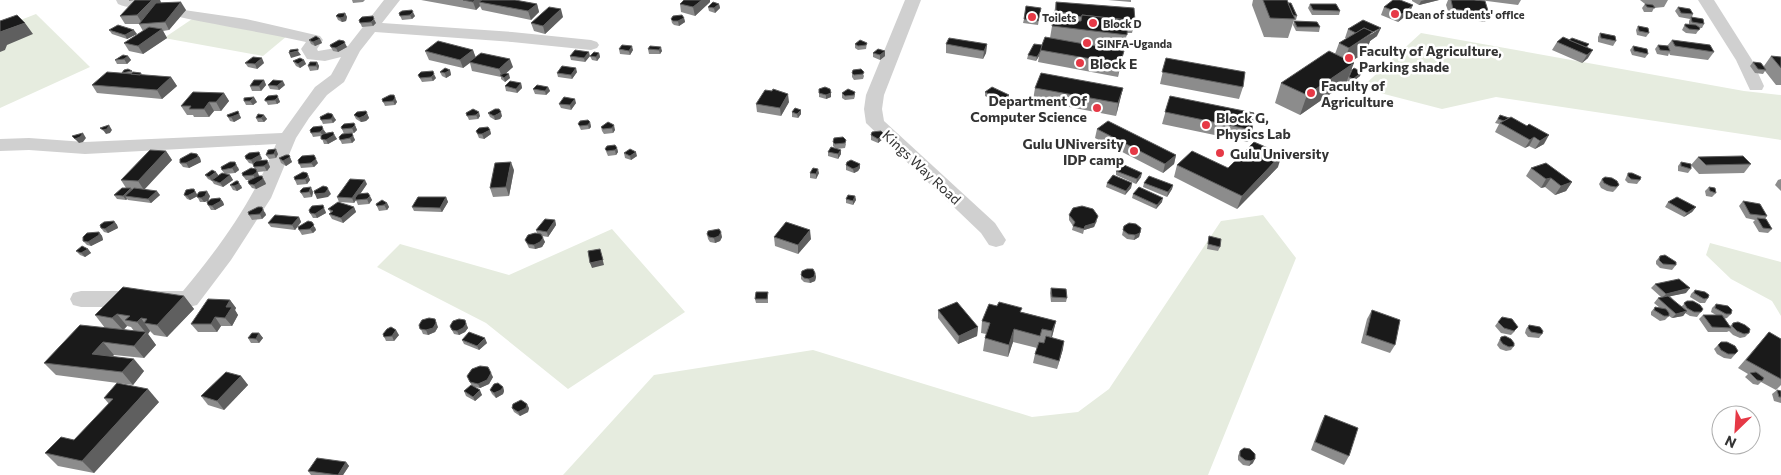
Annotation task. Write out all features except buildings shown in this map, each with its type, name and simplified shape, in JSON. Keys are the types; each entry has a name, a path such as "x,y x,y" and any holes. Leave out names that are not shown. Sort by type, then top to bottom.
{"street":[{"path":"81,299 189,299 231,246 261,198 287,138 302,115 321,91 338,78 353,50 392,0"},
{"name":"Kings Way Road","path":"913,0 875,95 873,109 875,123 988,228 996,240"},
{"path":"1706,0 1744,60 1756,86"},
{"path":"123,1 129,4 145,3 182,14 246,24 314,39 309,49 313,56 325,56 353,50"},
{"path":"370,27 512,37 591,45"},
{"path":"0,144 86,148 287,138"}],"shaded area":[{"path":"201,13 293,31 263,56 164,38"},
{"path":"36,14 90,67 0,108 0,28"},
{"path":"1421,33 1744,91 1781,95 1781,140 1496,97 1442,109 1361,88"},
{"path":"1263,215 1296,258 1208,475 563,475 654,375 813,350 1032,417 1078,412 1109,389 1221,221"},
{"path":"612,229 685,312 568,389 486,323 377,267 400,244 509,275"},
{"path":"1710,243 1781,262 1781,316 1772,301 1731,279 1706,255"}],"place":[{"name":"Dean of students' office","path":"1395,14"},
{"name":"Toilets","path":"1032,17"},
{"name":"Block D","path":"1093,23"},
{"name":"SINFA-Uganda","path":"1087,43"},
{"name":"Faculty of Agriculture, Parking shade","path":"1349,58"},
{"name":"Block E","path":"1080,63"},
{"name":"Faculty of Agriculture","path":"1311,93"},
{"name":"Department Of Computer Science","path":"1097,108"},
{"name":"Block G, Physics Lab","path":"1206,125"},
{"name":"Gulu UNiversity IDP camp","path":"1134,151"},
{"name":"Gulu University","path":"1220,153"}]}
